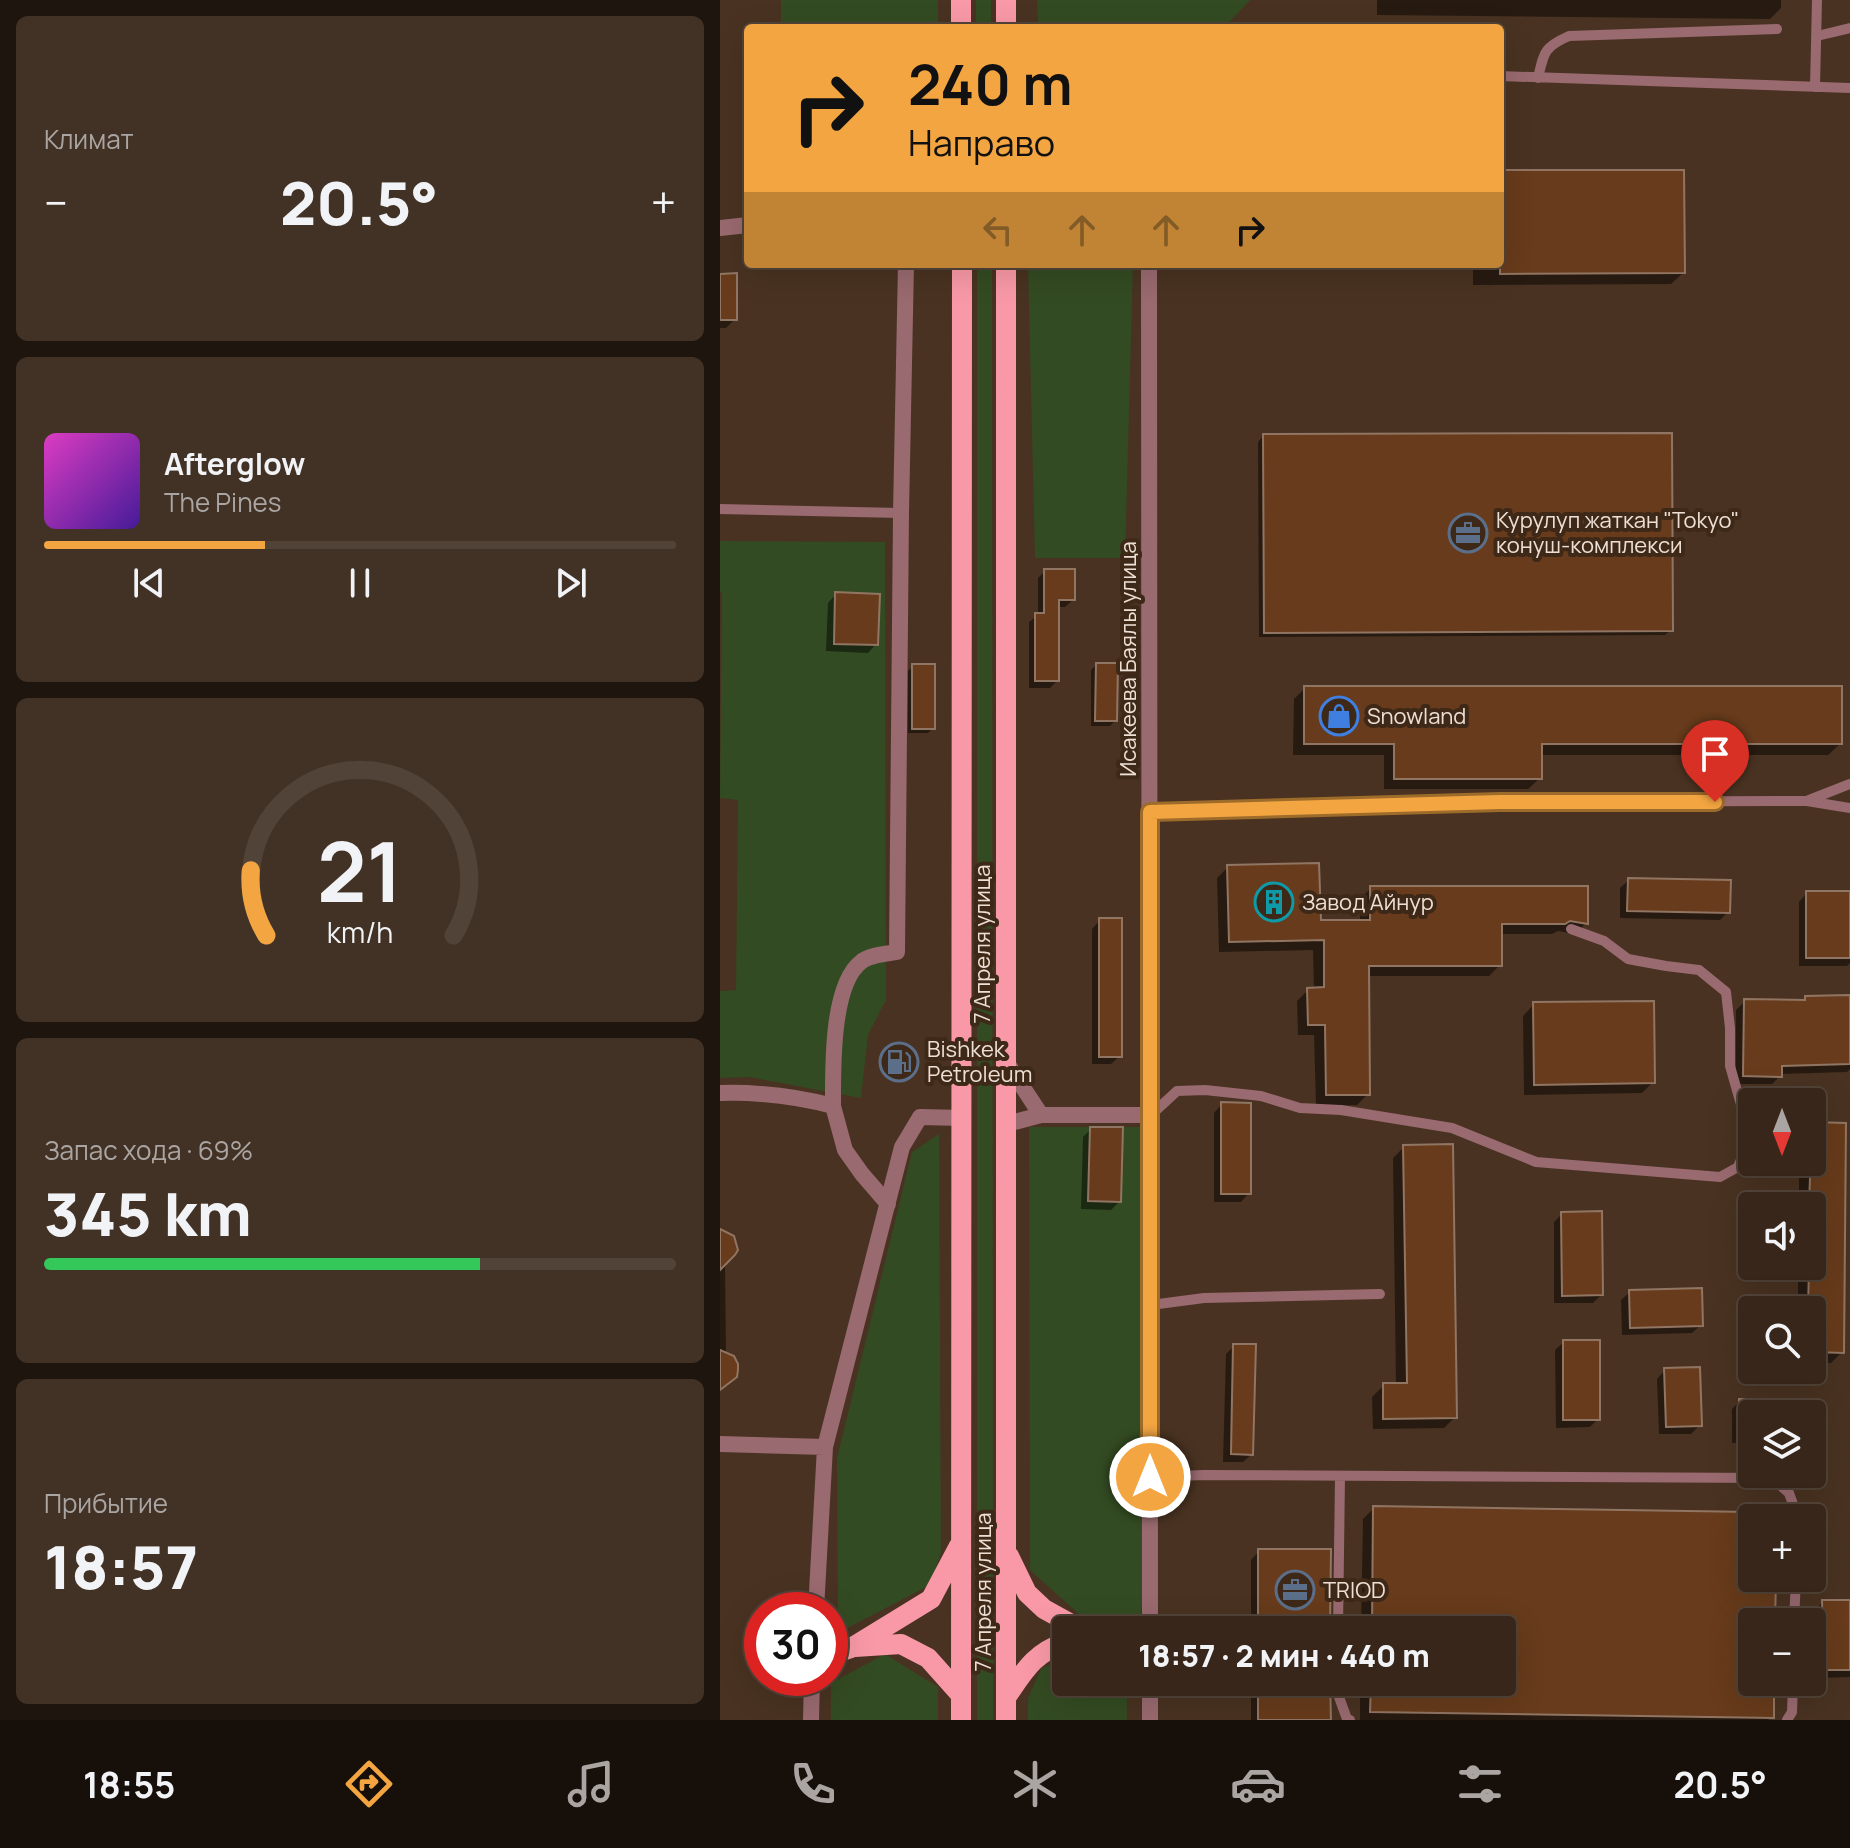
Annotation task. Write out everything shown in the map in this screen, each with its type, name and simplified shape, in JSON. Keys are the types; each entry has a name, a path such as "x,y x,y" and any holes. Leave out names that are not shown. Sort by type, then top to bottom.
{"main road":[{"path":"961,0 961,24"},
{"path":"1006,0 1006,24"},
{"name":"7 Апреля улица","path":"961,1720 962,268"},
{"name":"7 Апреля улица","path":"1006,268 1006,1720"},
{"path":"848,1649 931,1599 962,1541"},
{"path":"1006,1552 1027,1593 1057,1616"},
{"path":"851,1648 901,1644 928,1658 961,1695"},
{"path":"1007,1696 1030,1663 1052,1647"}],"street":[{"path":"720,228 744,225"},
{"path":"888,1204 845,1150 833,1106 836,1020 847,977 862,960 897,952 906,268"},
{"name":"Исакеева Баялы улица","path":"1149,268 1150,1616"},
{"path":"1007,1063 1041,1115"},
{"path":"720,1093 766,1094 833,1106"},
{"path":"1007,1124 1041,1115 1151,1115"},
{"path":"817,1592 825,1447 902,1147 920,1117 962,1118"},
{"path":"720,1444 825,1447"},
{"path":"811,1720 812,1696"},
{"path":"1150,1696 1150,1720"}],"lane":[{"path":"1815,87 1817,0"},
{"path":"1817,36 1850,28"},
{"path":"1538,78 1544,52 1552,43 1569,36 1777,29"},
{"path":"1504,76 1850,88"},
{"path":"720,509 901,513"},
{"path":"1807,801 1850,784"},
{"path":"1150,812 1500,802 1807,801 1850,808"},
{"path":"1151,1115 1177,1091 1205,1090 1261,1096 1300,1108 1341,1110 1452,1128 1536,1162 1720,1177 1738,1167 1746,1148 1746,1122 1730,1066 1726,992 1699,970 1628,959 1604,941 1571,929"},
{"path":"1151,1305 1204,1298 1380,1294"},
{"path":"1338,1616 1340,1476"},
{"path":"1150,1477 1772,1478 1789,1493 1793,1504"},
{"path":"1339,1696 1350,1720"},
{"path":"1787,1720 1792,1712 1793,1696"}],"green space":[{"path":"781,0 938,0 938,24 781,24"},
{"path":"976,0 991,0 991,24 976,24"},
{"path":"1037,0 1250,0 1228,24 1038,24"},
{"path":"977,268 992,268 993,1720 977,1720"},
{"path":"1028,268 1133,268 1125,558 1035,558"},
{"path":"720,541 885,542 886,1000 868,1035 861,1098 749,1077 720,1078 720,991 736,990 738,800 720,798"},
{"path":"1029,1127 1143,1127 1150,1477 1141,1616 1081,1616 1030,1570"},
{"path":"939,1134 941,1553 930,1585 848,1628 848,1592 838,1592 837,1458 912,1152"},
{"path":"885,1654 938,1687 938,1720 831,1720 831,1696 848,1696 848,1674"},
{"path":"1052,1663 1052,1696 1127,1696 1127,1720 1028,1720 1028,1698 1041,1669"}],"building":[{"path":"1504,170 1684,170 1685,273 1500,274 1500,268 1504,268"},
{"path":"737,273 737,320 720,320 720,274"},
{"name":"Курулуп жаткан \"Tokyo\" конуш-комплекси","path":"1672,433 1673,631 1264,633 1263,434"},
{"path":"1044,569 1075,569 1075,600 1059,600 1059,681 1035,681 1035,613 1044,613"},
{"path":"835,592 880,594 878,645 834,644"},
{"path":"1096,663 1118,663 1117,721 1095,721"},
{"path":"912,664 935,664 935,729 912,729"},
{"path":"1304,686 1842,686 1842,744 1542,744 1542,779 1394,779 1394,744 1304,744"},
{"path":"1319,863 1321,920 1370,920 1370,886 1588,886 1588,924 1570,921 1565,924 1502,924 1502,966 1369,966 1370,1095 1326,1095 1325,1025 1308,1025 1307,988 1324,987 1324,940 1229,942 1227,865"},
{"path":"1628,878 1731,880 1730,913 1627,911"},
{"path":"1806,891 1850,891 1850,958 1806,958"},
{"path":"1099,918 1122,918 1122,1057 1099,1057"},
{"path":"1850,995 1850,1064 1782,1066 1782,1077 1743,1076 1744,999 1805,1000 1805,996"},
{"path":"1654,1001 1655,1083 1534,1085 1533,1002"},
{"path":"1221,1102 1251,1103 1251,1194 1221,1194"},
{"path":"1826,1122 1846,1123 1844,1353 1826,1352 1826,1296 1808,1296 1809,1280 1826,1280 1826,1192 1810,1192 1810,1176 1826,1176"},
{"path":"1090,1127 1123,1127 1121,1202 1088,1201"},
{"path":"1453,1144 1457,1418 1383,1419 1383,1383 1407,1383 1403,1145"},
{"path":"1602,1211 1603,1295 1562,1296 1561,1212"},
{"path":"720,1229 734,1236 738,1250 720,1270"},
{"path":"1702,1288 1703,1326 1630,1328 1629,1290"},
{"path":"1563,1340 1600,1340 1600,1420 1563,1420"},
{"path":"1233,1344 1256,1344 1253,1455 1231,1454"},
{"path":"720,1350 734,1356 738,1370 737,1377 720,1390"},
{"path":"1700,1367 1702,1426 1666,1427 1664,1368"},
{"path":"1739,1399 1793,1399 1793,1400"},
{"path":"1373,1506 1738,1512 1738,1592 1776,1592 1775,1608 1738,1608 1738,1696 1774,1696 1774,1718 1370,1712 1371,1696 1516,1696 1516,1616 1372,1616"},
{"name":"TRIOD","path":"1258,1549 1331,1549 1330,1616 1258,1616"},
{"path":"1822,1600 1850,1600 1850,1670 1826,1670 1826,1608 1822,1608"},
{"path":"1258,1696 1330,1696 1331,1720 1258,1720"}],"place":[{"name":"Курулуп жаткан \"Tokyo\" конуш-комплекси","path":"1468,533"},
{"name":"Snowland","path":"1339,716"},
{"name":"Завод Айнур","path":"1274,902"},
{"name":"Bishkek Petroleum","path":"899,1062"},
{"name":"TRIOD","path":"1295,1590"}],"route":[{"path":"1150,1477 1150,812 1500,802 1715,802"}]}
